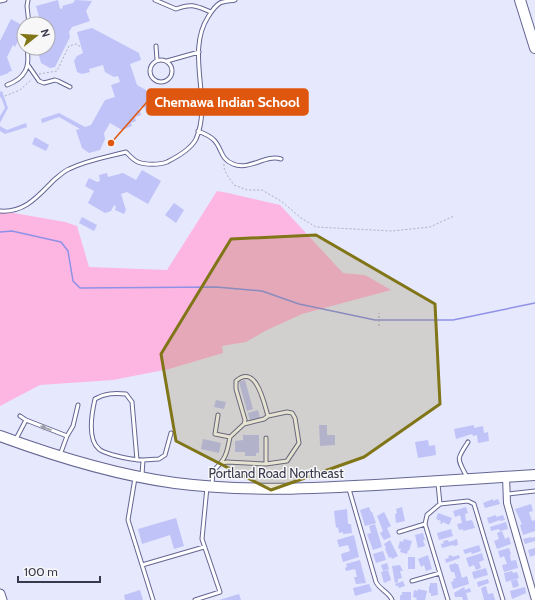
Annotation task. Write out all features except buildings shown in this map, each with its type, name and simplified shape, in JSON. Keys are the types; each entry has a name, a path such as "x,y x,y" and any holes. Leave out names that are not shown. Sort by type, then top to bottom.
{"main road":[{"path":"520,0 535,47"},
{"name":"Portland Road Northeast","path":"0,436 59,457 90,466 139,477 209,486 258,489 348,487 535,475"}],"street":[{"path":"506,477 506,503 535,600"},
{"path":"0,594 2,600"}],"lane":[{"path":"0,2 5,0"},
{"path":"28,0 28,16"},
{"path":"155,0 176,9 187,5 192,5 211,12"},
{"path":"192,5 196,0"},
{"path":"0,211 8,212 25,207 68,169 78,165 126,152 137,162 150,164 166,162 181,154 195,140 201,116 200,36 205,22 211,12 220,3 235,0"},
{"path":"156,46 157,60"},
{"path":"167,61 171,67 171,75 167,81 159,82 153,79 149,72 151,65 157,60 167,61 199,52"},
{"path":"27,56 28,65 40,82 44,83 54,80 70,87"},
{"path":"7,85 15,82 22,76 28,65"},
{"path":"198,131 214,140 223,157 233,164 246,166 275,157 281,159"},
{"path":"244,424 245,420 236,389 236,381 245,376 254,380 263,396 268,416"},
{"path":"137,460 132,402 126,394 112,393 101,395 95,399 91,415 93,440 102,451 129,460 137,460 143,460 158,459 165,455 171,433"},
{"path":"59,457 66,436 73,426 78,405"},
{"path":"195,600 220,592 202,539 209,486 214,471 226,457 230,437 244,424 264,419 268,416 287,412 292,413 299,442 287,461 266,464 222,463"},
{"path":"218,415 215,434 230,437"},
{"path":"20,416 26,420 66,436"},
{"path":"15,441 26,420"},
{"path":"266,438 266,464"},
{"path":"468,442 459,456 459,462 468,479"},
{"path":"143,460 128,520 153,600"},
{"path":"438,481 440,504"},
{"path":"348,487 376,582 378,586 389,594 392,600"},
{"path":"506,494 535,491"},
{"path":"448,600 425,524 427,515 440,504 468,501 474,504 503,600"},
{"path":"399,532 425,524"},
{"path":"142,565 204,547"},
{"path":"412,581 440,573"}],"path":[{"path":"5,96 20,90 35,76 42,73 57,71 69,46 76,44 81,46"},
{"path":"223,157 224,168 234,185 247,190 262,190 281,201 300,218 316,227 392,231 430,227 454,216"},
{"path":"379,313 379,326"}],"highlighted area":[{"path":"316,235 435,304 440,404 364,457 271,490 176,441 161,354 231,239"}],"shaded area":[{"path":"217,191 280,205 343,273 365,275 391,290 302,314 267,330 246,342 222,346 223,353 169,369 113,380 40,385 0,406 0,212 8,212 65,222 77,226 89,267 167,270"}],"waterway":[{"path":"0,232 12,231 61,242 68,251 73,281 80,288 216,287 262,291 299,304 375,320 453,320 535,303"}],"place":[{"name":"Chemawa Indian School","path":"111,143"}]}
